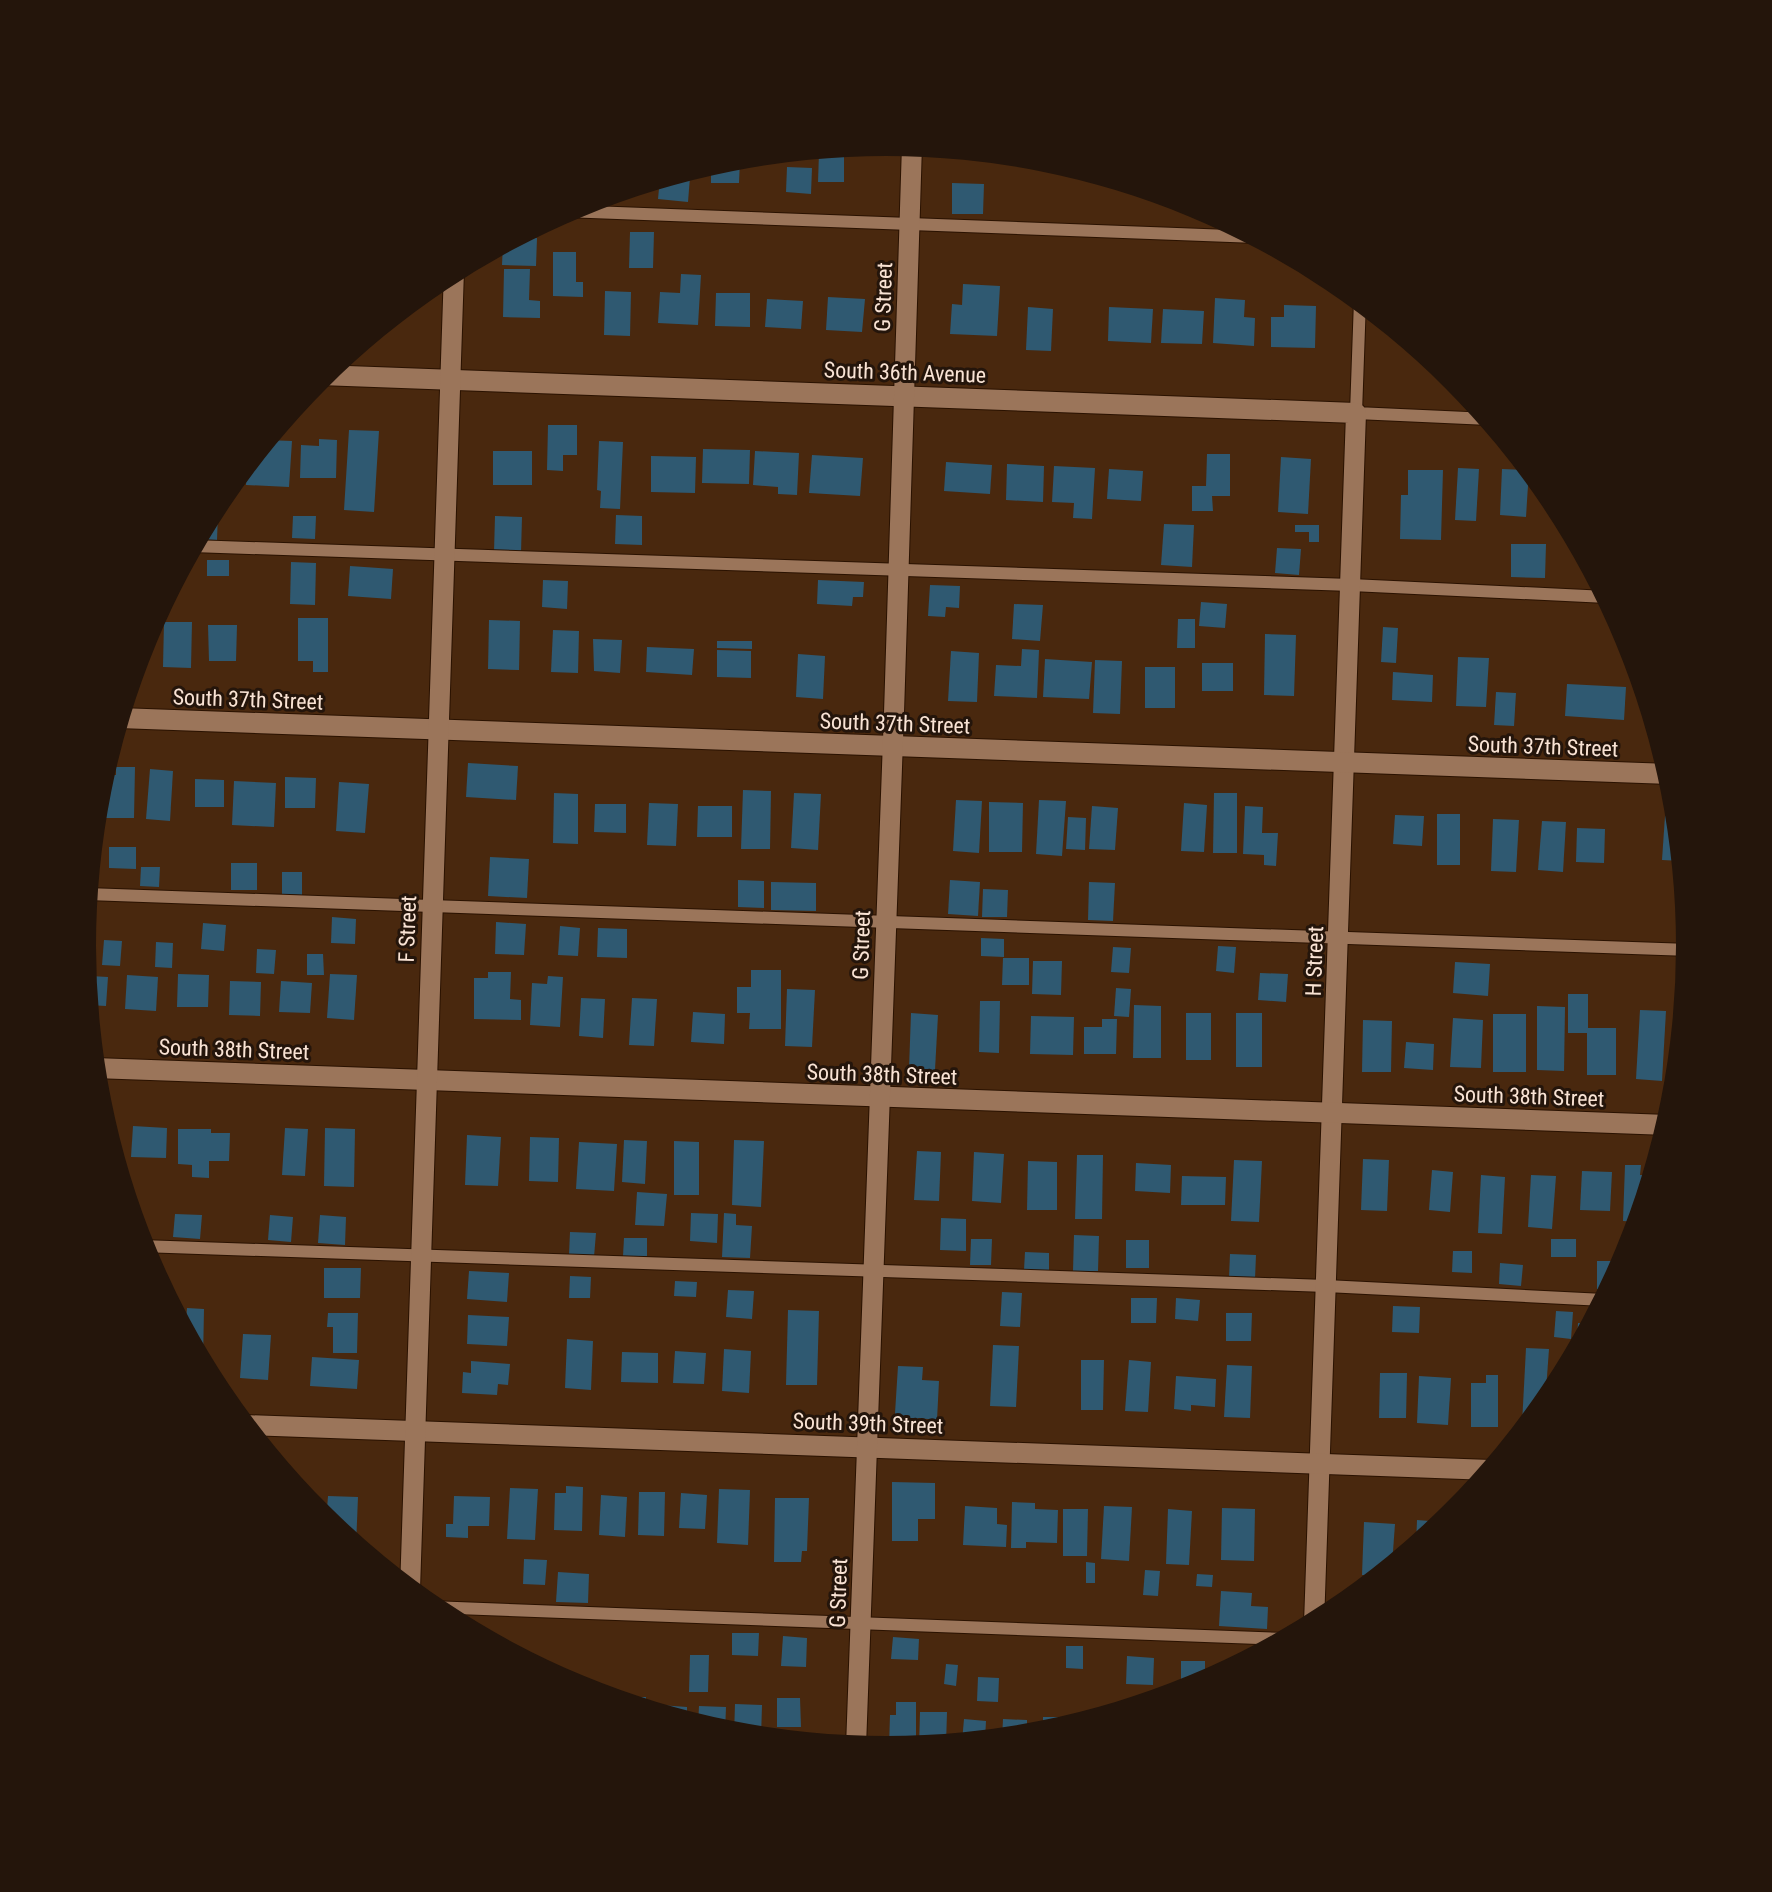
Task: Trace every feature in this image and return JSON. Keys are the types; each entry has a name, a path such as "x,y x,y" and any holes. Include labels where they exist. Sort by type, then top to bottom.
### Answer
{"street":[{"name":"G Street","path":"856,1735 912,157"},
{"name":"F Street","path":"410,1577 453,285"},
{"name":"South 36th Avenue","path":"339,376 1356,413"},
{"name":"H Street","path":"1315,1609 1356,413"},
{"name":"South 37th Street","path":"130,718 1657,774"},
{"name":"South 38th Street","path":"106,1068 1655,1125"},
{"name":"South 39th Street","path":"258,1425 1478,1470"}],"lane":[{"path":"594,212 1233,236"},
{"name":"H Street","path":"1356,413 1360,314"},
{"name":"South 36th Avenue","path":"1356,413 1474,418"},
{"path":"205,546 1351,585 1595,596"},
{"path":"98,894 1676,950"},
{"path":"155,1247 1326,1286 1593,1299"},
{"path":"455,1608 1266,1638"}],"building":[{"path":"844,158 844,182 818,182 819,159"},
{"path":"787,167 812,168 811,194 786,192"},
{"path":"740,170 739,183 711,183 711,176"},
{"path":"690,181 688,202 658,199 659,190"},
{"path":"952,183 984,184 983,214 952,214"},
{"path":"630,232 654,232 653,268 629,268"},
{"path":"537,238 536,266 502,265 502,256"},
{"path":"553,252 576,252 576,282 583,282 583,297 553,296"},
{"path":"504,269 530,269 529,300 540,301 540,318 503,317"},
{"path":"681,274 701,275 698,325 658,323 660,292 680,293"},
{"path":"963,284 1000,286 997,336 950,334 952,304 962,305"},
{"path":"605,291 631,292 630,336 604,335"},
{"path":"716,293 750,293 750,327 715,326"},
{"path":"828,297 865,299 862,332 826,330"},
{"path":"1215,298 1245,300 1244,317 1255,318 1254,346 1213,343"},
{"path":"767,299 803,301 801,329 765,327"},
{"path":"1284,305 1316,306 1315,348 1271,347 1271,317 1284,317"},
{"path":"1028,307 1053,309 1051,351 1026,350"},
{"path":"1109,307 1153,309 1151,343 1108,341"},
{"path":"1163,309 1204,311 1202,344 1161,343"},
{"path":"548,425 577,425 577,455 563,455 563,471 547,470"},
{"path":"349,430 379,431 374,512 344,510"},
{"path":"319,439 337,440 336,478 300,478 301,445 319,446"},
{"path":"279,441 292,441 289,487 246,485"},
{"path":"599,441 623,442 620,509 600,508 601,491 597,490"},
{"path":"703,449 750,450 749,484 702,483"},
{"path":"493,451 532,451 532,485 493,485"},
{"path":"755,451 799,453 797,495 778,494 778,487 753,485"},
{"path":"1207,454 1230,454 1230,496 1212,496 1213,511 1192,511 1192,486 1206,486"},
{"path":"812,455 863,458 860,496 809,493"},
{"path":"651,456 696,457 695,493 651,492"},
{"path":"1281,457 1311,459 1308,514 1278,512"},
{"path":"946,462 992,465 990,494 944,491"},
{"path":"1007,464 1044,466 1043,502 1006,500"},
{"path":"1054,466 1095,468 1092,519 1073,518 1074,503 1052,502"},
{"path":"1458,468 1479,469 1476,521 1455,520"},
{"path":"1109,469 1143,471 1141,501 1107,499"},
{"path":"1502,469 1516,470 1528,486 1526,517 1500,515"},
{"path":"1408,470 1443,470 1441,540 1400,539 1401,495 1408,495"},
{"path":"616,515 642,516 642,545 615,544"},
{"path":"293,516 316,516 315,539 292,538"},
{"path":"495,516 522,517 521,553 494,552"},
{"path":"1164,524 1194,525 1192,567 1161,565"},
{"path":"1295,525 1319,525 1319,542 1309,542 1309,532 1295,532"},
{"path":"218,526 217,540 209,540"},
{"path":"1511,544 1546,544 1545,578 1511,577"},
{"path":"1277,548 1301,549 1299,575 1275,573"},
{"path":"207,560 229,560 229,576 207,576"},
{"path":"291,562 316,563 315,605 290,604"},
{"path":"350,566 393,569 391,599 348,596"},
{"path":"543,580 568,581 567,609 542,607"},
{"path":"818,580 864,582 863,597 853,597 852,606 817,604"},
{"path":"930,585 960,586 959,608 946,607 945,617 928,616"},
{"path":"1201,602 1227,604 1225,628 1199,626"},
{"path":"1014,604 1043,605 1040,641 1012,639"},
{"path":"298,618 328,618 328,672 313,672 313,661 298,661"},
{"path":"1178,619 1195,619 1195,648 1177,648"},
{"path":"489,620 520,621 519,670 488,669"},
{"path":"166,622 192,622 191,668 163,667"},
{"path":"208,625 237,625 236,661 209,661"},
{"path":"1383,627 1398,628 1396,663 1381,662"},
{"path":"553,630 579,631 578,673 551,672"},
{"path":"1265,634 1296,635 1294,696 1264,695"},
{"path":"593,639 622,640 620,673 594,671"},
{"path":"717,641 752,641 752,649 717,648"},
{"path":"647,647 694,649 692,675 646,672"},
{"path":"1022,649 1039,650 1037,698 994,696 996,665 1021,666"},
{"path":"717,650 751,651 751,678 717,677"},
{"path":"951,651 979,653 977,702 948,701"},
{"path":"798,654 825,656 823,699 796,697"},
{"path":"1458,657 1489,658 1486,707 1456,706"},
{"path":"1045,659 1092,662 1089,699 1043,697"},
{"path":"1095,660 1122,661 1120,714 1093,713"},
{"path":"1202,663 1233,663 1233,691 1202,691"},
{"path":"1145,667 1175,667 1175,708 1145,708"},
{"path":"1393,672 1433,675 1432,702 1392,700"},
{"path":"1567,684 1626,687 1624,720 1565,716"},
{"path":"1496,692 1516,693 1514,726 1494,725"},
{"path":"468,763 518,766 516,800 466,797"},
{"path":"117,767 135,767 134,818 107,818"},
{"path":"150,769 173,771 170,821 146,819"},
{"path":"285,777 316,778 315,808 285,808"},
{"path":"195,779 224,780 224,807 195,807"},
{"path":"234,781 276,783 274,827 232,825"},
{"path":"339,782 369,784 365,833 336,831"},
{"path":"743,790 771,791 770,849 741,849"},
{"path":"554,793 578,794 578,844 553,843"},
{"path":"794,793 821,794 818,850 791,848"},
{"path":"1214,793 1237,793 1237,853 1213,853"},
{"path":"956,800 982,801 979,853 953,851"},
{"path":"1039,800 1066,801 1062,856 1036,854"},
{"path":"989,802 1023,803 1022,852 989,852"},
{"path":"649,803 678,804 676,846 647,845"},
{"path":"1184,803 1207,805 1204,852 1181,851"},
{"path":"595,804 626,804 626,833 594,832"},
{"path":"698,806 732,806 732,837 697,837"},
{"path":"1092,806 1118,808 1115,850 1089,849"},
{"path":"1245,806 1263,807 1262,833 1278,833 1276,866 1264,865 1264,855 1243,854"},
{"path":"1437,814 1460,814 1460,865 1437,865"},
{"path":"1395,815 1424,816 1422,846 1393,844"},
{"path":"1068,817 1086,818 1085,850 1066,849"},
{"path":"1665,817 1671,860 1662,860"},
{"path":"1493,819 1519,820 1516,872 1491,871"},
{"path":"1542,821 1566,822 1563,872 1538,870"},
{"path":"1577,828 1605,829 1604,863 1576,862"},
{"path":"109,847 136,847 136,869 109,868"},
{"path":"490,857 529,859 527,898 488,896"},
{"path":"231,863 257,863 257,890 231,890"},
{"path":"141,867 160,867 159,887 140,886"},
{"path":"282,872 302,872 302,895 282,894"},
{"path":"738,880 764,881 764,908 738,907"},
{"path":"950,880 980,882 978,916 948,914"},
{"path":"771,882 816,883 816,911 771,910"},
{"path":"1089,882 1115,883 1113,921 1088,920"},
{"path":"983,889 1008,890 1007,917 982,917"},
{"path":"332,917 356,919 355,944 331,943"},
{"path":"496,922 526,924 524,955 495,954"},
{"path":"203,923 226,925 224,951 201,949"},
{"path":"560,926 580,928 578,956 558,955"},
{"path":"598,928 627,929 627,958 597,957"},
{"path":"981,938 1004,939 1004,957 981,956"},
{"path":"104,940 122,941 120,966 102,965"},
{"path":"156,942 173,943 172,968 155,967"},
{"path":"1218,946 1236,947 1234,973 1216,971"},
{"path":"1113,947 1131,948 1129,973 1111,972"},
{"path":"257,949 276,950 274,974 256,973"},
{"path":"307,954 323,954 324,975 307,975"},
{"path":"1003,958 1029,958 1029,985 1002,985"},
{"path":"1033,961 1062,961 1061,995 1032,994"},
{"path":"1455,962 1490,964 1488,996 1453,993"},
{"path":"751,970 781,970 781,1029 749,1029 750,1013 737,1013 737,987 751,987"},
{"path":"488,972 511,972 510,999 521,1000 521,1020 474,1019 474,978 488,978"},
{"path":"1260,973 1288,974 1286,1002 1258,1000"},
{"path":"178,974 209,975 208,1007 177,1007"},
{"path":"330,974 357,975 354,1020 327,1018"},
{"path":"127,975 158,977 156,1011 125,1009"},
{"path":"97,976 108,977 106,1006 99,1006"},
{"path":"548,976 563,977 560,1027 530,1025 532,983 547,984"},
{"path":"230,981 261,982 260,1016 229,1015"},
{"path":"281,981 312,983 310,1013 279,1012"},
{"path":"1116,988 1131,989 1129,1017 1114,1016"},
{"path":"787,989 815,990 812,1047 785,1046"},
{"path":"1568,994 1588,994 1588,1028 1616,1028 1616,1075 1587,1075 1587,1033 1568,1033"},
{"path":"581,998 605,999 603,1038 579,1036"},
{"path":"632,998 657,999 654,1046 629,1045"},
{"path":"980,1001 1000,1001 999,1053 979,1052"},
{"path":"1134,1005 1161,1006 1161,1058 1133,1058"},
{"path":"1537,1006 1565,1007 1564,1071 1537,1070"},
{"path":"1640,1010 1666,1011 1662,1081 1636,1079"},
{"path":"693,1012 725,1014 724,1044 691,1042"},
{"path":"911,1013 938,1015 935,1070 909,1069"},
{"path":"1186,1013 1211,1013 1211,1060 1186,1060"},
{"path":"1236,1013 1262,1013 1262,1067 1236,1067"},
{"path":"1493,1014 1526,1014 1526,1072 1493,1072"},
{"path":"1031,1016 1074,1017 1073,1055 1030,1054"},
{"path":"1453,1018 1483,1020 1481,1068 1450,1067"},
{"path":"1102,1019 1117,1019 1116,1054 1084,1054 1084,1027 1102,1027"},
{"path":"1363,1020 1392,1021 1391,1072 1362,1072"},
{"path":"1406,1042 1434,1044 1433,1070 1404,1068"},
{"path":"133,1126 167,1128 166,1158 131,1157"},
{"path":"285,1128 308,1129 305,1176 282,1175"},
{"path":"325,1128 355,1129 354,1187 324,1186"},
{"path":"178,1129 211,1129 211,1133 230,1133 229,1161 209,1161 209,1178 192,1177 192,1165 178,1164"},
{"path":"467,1135 501,1137 498,1186 465,1185"},
{"path":"530,1137 559,1138 558,1182 529,1181"},
{"path":"624,1140 647,1141 645,1184 622,1182"},
{"path":"734,1140 764,1141 761,1207 732,1205"},
{"path":"674,1141 699,1142 699,1195 674,1195"},
{"path":"579,1142 617,1144 614,1191 576,1189"},
{"path":"917,1151 941,1152 939,1201 914,1200"},
{"path":"974,1152 1004,1154 1001,1203 972,1201"},
{"path":"1077,1155 1103,1155 1102,1219 1075,1219"},
{"path":"1363,1159 1389,1160 1387,1211 1361,1210"},
{"path":"1234,1160 1262,1161 1259,1222 1231,1221"},
{"path":"1028,1161 1057,1162 1057,1210 1027,1210"},
{"path":"1136,1163 1171,1165 1170,1193 1135,1191"},
{"path":"1625,1165 1641,1165 1642,1175 1634,1200 1626,1221 1623,1221"},
{"path":"1432,1170 1453,1172 1450,1212 1429,1210"},
{"path":"1582,1171 1612,1172 1610,1211 1580,1210"},
{"path":"1481,1175 1505,1177 1502,1234 1478,1233"},
{"path":"1531,1175 1556,1176 1552,1229 1528,1227"},
{"path":"1182,1176 1226,1177 1225,1205 1181,1205"},
{"path":"637,1192 667,1194 664,1226 635,1225"},
{"path":"691,1213 718,1214 717,1243 690,1241"},
{"path":"724,1213 736,1214 736,1225 752,1226 750,1258 722,1257"},
{"path":"175,1214 202,1215 200,1239 173,1237"},
{"path":"270,1215 293,1217 291,1242 268,1240"},
{"path":"320,1215 346,1217 345,1245 318,1243"},
{"path":"941,1218 966,1219 966,1251 940,1250"},
{"path":"570,1232 596,1233 594,1257 569,1255"},
{"path":"1074,1235 1099,1236 1098,1271 1073,1271"},
{"path":"624,1238 647,1238 647,1256 623,1256"},
{"path":"971,1239 992,1239 991,1265 970,1265"},
{"path":"1551,1239 1576,1239 1576,1257 1551,1257"},
{"path":"1126,1240 1149,1240 1149,1268 1126,1268"},
{"path":"1453,1251 1472,1251 1472,1273 1452,1272"},
{"path":"1025,1252 1049,1253 1049,1271 1024,1270"},
{"path":"1230,1254 1256,1255 1255,1279 1229,1278"},
{"path":"1597,1261 1610,1261 1598,1289"},
{"path":"1500,1263 1523,1265 1521,1286 1499,1284"},
{"path":"324,1268 361,1268 360,1298 324,1298"},
{"path":"469,1271 509,1273 507,1302 467,1299"},
{"path":"570,1276 591,1277 590,1298 569,1298"},
{"path":"675,1281 697,1282 696,1297 674,1296"},
{"path":"728,1290 754,1291 752,1319 726,1317"},
{"path":"1002,1292 1022,1293 1020,1327 1000,1326"},
{"path":"1131,1298 1157,1298 1156,1323 1131,1323"},
{"path":"1176,1298 1200,1300 1198,1321 1175,1319"},
{"path":"1393,1306 1420,1307 1419,1333 1392,1332"},
{"path":"187,1308 204,1309 203,1343 202,1341"},
{"path":"788,1310 819,1311 817,1385 786,1385"},
{"path":"1556,1311 1573,1312 1571,1339 1554,1337"},
{"path":"328,1313 358,1313 357,1353 333,1353 333,1327 327,1327"},
{"path":"1226,1313 1252,1313 1251,1341 1226,1341"},
{"path":"468,1315 509,1317 507,1346 467,1344"},
{"path":"243,1334 271,1335 268,1380 240,1378"},
{"path":"567,1339 593,1341 591,1390 565,1388"},
{"path":"993,1345 1019,1346 1016,1407 990,1406"},
{"path":"1526,1348 1549,1349 1547,1379 1523,1414"},
{"path":"724,1349 751,1351 749,1393 722,1391"},
{"path":"675,1351 706,1353 704,1384 673,1383"},
{"path":"622,1352 658,1353 658,1383 621,1382"},
{"path":"312,1357 359,1360 357,1389 310,1386"},
{"path":"1081,1360 1104,1360 1103,1410 1081,1410"},
{"path":"1129,1360 1151,1362 1148,1412 1125,1411"},
{"path":"471,1361 510,1364 508,1385 498,1384 497,1395 462,1393 463,1372 471,1373"},
{"path":"1227,1365 1252,1366 1250,1418 1224,1417"},
{"path":"898,1366 923,1367 922,1380 939,1381 937,1420 918,1418 917,1425 906,1425 906,1430 894,1429"},
{"path":"1380,1373 1407,1373 1406,1418 1379,1418"},
{"path":"1486,1375 1498,1375 1498,1427 1471,1427 1471,1383 1486,1383"},
{"path":"1176,1376 1216,1379 1215,1407 1191,1405 1191,1411 1174,1409"},
{"path":"1419,1376 1451,1378 1448,1425 1417,1423"},
{"path":"892,1482 935,1483 935,1519 918,1519 918,1541 892,1541"},
{"path":"566,1486 583,1487 582,1531 554,1530 555,1493 566,1493"},
{"path":"510,1488 538,1489 535,1540 507,1539"},
{"path":"719,1489 750,1490 748,1545 717,1543"},
{"path":"639,1492 665,1492 664,1536 638,1535"},
{"path":"681,1493 707,1495 705,1529 679,1528"},
{"path":"601,1495 627,1497 625,1537 599,1535"},
{"path":"328,1496 358,1497 357,1532 327,1505"},
{"path":"454,1496 490,1497 489,1526 468,1526 468,1538 446,1537 446,1524 453,1524"},
{"path":"775,1498 809,1498 807,1551 802,1551 801,1562 774,1562"},
{"path":"1012,1502 1035,1503 1035,1509 1058,1510 1057,1543 1026,1542 1026,1548 1011,1548"},
{"path":"965,1506 997,1508 997,1524 1007,1525 1006,1547 963,1545"},
{"path":"1104,1506 1132,1507 1129,1561 1101,1559"},
{"path":"1222,1508 1255,1509 1254,1561 1221,1560"},
{"path":"1063,1509 1088,1509 1087,1556 1063,1556"},
{"path":"1168,1509 1192,1511 1189,1565 1166,1564"},
{"path":"1417,1520 1428,1521 1417,1531"},
{"path":"1364,1522 1395,1524 1393,1552 1362,1575"},
{"path":"524,1559 547,1560 545,1585 523,1584"},
{"path":"1086,1562 1095,1563 1095,1583 1086,1583"},
{"path":"1145,1570 1160,1571 1158,1596 1143,1595"},
{"path":"558,1572 589,1574 588,1603 556,1602"},
{"path":"1197,1574 1213,1575 1212,1587 1196,1586"},
{"path":"1221,1591 1252,1593 1251,1606 1268,1607 1267,1629 1219,1626"},
{"path":"732,1633 759,1633 758,1656 732,1655"},
{"path":"783,1636 807,1638 806,1667 781,1666"},
{"path":"893,1637 919,1639 918,1660 891,1659"},
{"path":"1066,1646 1083,1646 1083,1669 1066,1668"},
{"path":"690,1655 709,1655 708,1692 689,1692"},
{"path":"1127,1656 1154,1658 1153,1685 1126,1684"},
{"path":"1181,1661 1205,1661 1205,1668 1181,1679"},
{"path":"946,1664 958,1665 956,1686 944,1684"},
{"path":"978,1677 999,1678 998,1702 977,1701"},
{"path":"777,1698 800,1698 801,1727 777,1727"},
{"path":"896,1702 916,1702 916,1735 889,1736 890,1715 896,1715"},
{"path":"735,1704 762,1705 761,1726 734,1721"},
{"path":"699,1706 726,1707 726,1719 699,1713"},
{"path":"920,1712 947,1712 946,1733 919,1735"},
{"path":"964,1719 986,1721 986,1729 963,1732"},
{"path":"1003,1719 1027,1720 1027,1723 1003,1727"}]}
